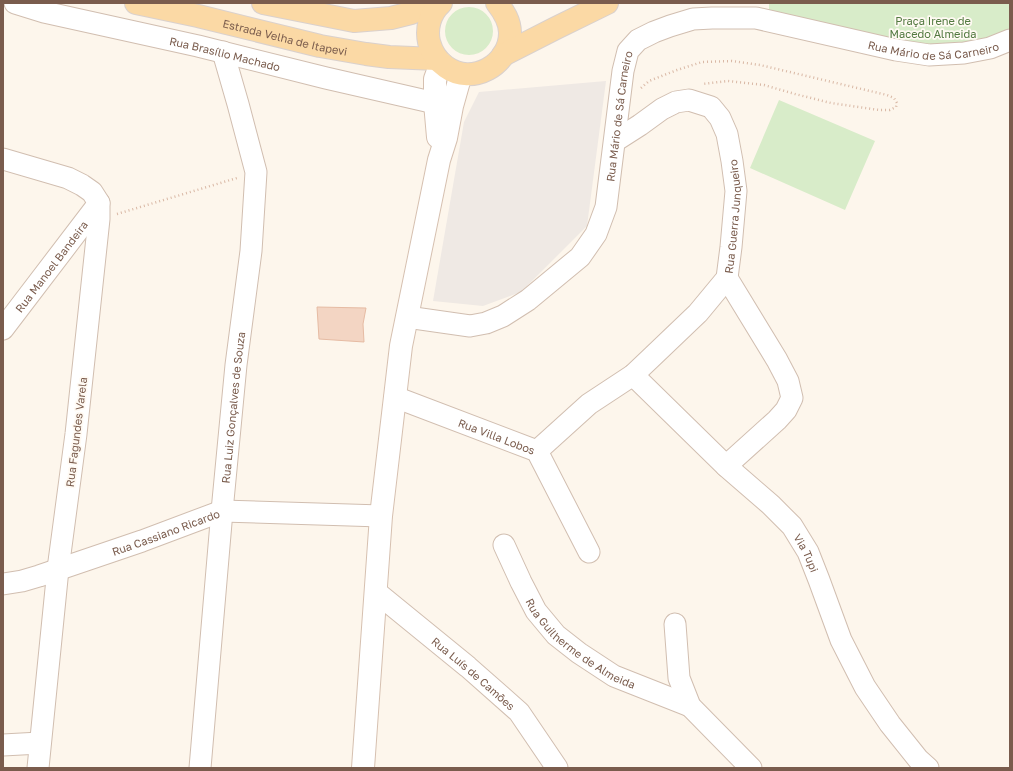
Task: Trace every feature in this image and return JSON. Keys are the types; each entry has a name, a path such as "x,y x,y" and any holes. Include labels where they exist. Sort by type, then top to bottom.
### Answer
{"main road":[{"name":"Estrada Velha de Itapevi","path":"136,3 198,16 320,46 389,57 439,61"},
{"path":"262,3 354,21 392,18 411,13 436,3"},
{"path":"441,3 437,6 428,25 430,48 439,61 450,70 461,74 473,74 485,71 495,65 510,52 607,3"},
{"path":"497,3 504,11 508,22 510,33 510,52"},
{"path":"439,61 435,78 435,103 439,160"},
{"path":"363,768 381,516 401,346 439,160 446,138 452,106 461,74"}],"street":[{"name":"Rua Brasílio Machado","path":"15,3 44,12 223,52 435,103"},
{"name":"Rua Mário de Sá Carneiro","path":"407,317 470,326 486,323 503,316 528,300 580,257 596,234 606,207 618,106 623,71 628,51 638,40 654,32 693,19 756,18 896,50 929,55 964,53 990,48 1010,40"},
{"name":"Rua Luiz Gonçalves de Souza","path":"200,768 236,365 251,251 256,172 223,52"},
{"name":"Rua Guerra Junqueiro","path":"537,451 589,404 632,375 698,313 727,278 736,191 727,134 720,118 711,107 689,100 676,102 662,109 615,141"},
{"path":"3,159 68,178 82,185 92,192 99,211"},
{"name":"Rua Manoel Bandeira","path":"3,329 99,211"},
{"name":"Rua Fagundes Varela","path":"38,768 58,569 76,434 99,211"},
{"path":"726,466 777,420 786,410 792,398 788,381 777,360 727,278"},
{"name":"Via Tupi","path":"632,375 726,466 771,505 792,526 808,552 841,640 864,687 890,724 918,759 928,768"},
{"name":"Rua Villa Lobos","path":"395,397 537,451 589,552"},
{"name":"Rua Cassiano Ricardo","path":"3,584 22,581 142,541 222,511 381,516"},
{"name":"Rua Guilherme de Almeida","path":"504,545 536,611 556,636 614,676 690,706"},
{"name":"Rua Luís de Camões","path":"376,592 468,667 519,712 557,768"},
{"path":"676,624 679,678 690,706 751,768"},
{"path":"3,745 40,744"}],"path":[{"path":"618,106 649,81 702,62 732,61 760,64 887,95 894,98 897,103 896,107 890,110 879,110 831,103 764,85 728,81 700,84"},
{"path":"99,211 256,172"}],"shaded area":[{"path":"606,81 587,226 521,292 483,306 433,301 464,122 479,92"}],"green space":[{"name":"Praça Irene de Macedo Almeida","path":"769,3 1010,3 1010,28 979,42 933,50 769,11"},
{"path":"464,7 474,7 486,14 493,26 493,36 486,48 474,55 464,55 456,51 449,44 445,36 445,26 449,18 456,11"},
{"path":"779,100 875,141 845,210 750,168"}],"building":[{"path":"317,307 366,308 363,324 364,342 319,339"}]}
